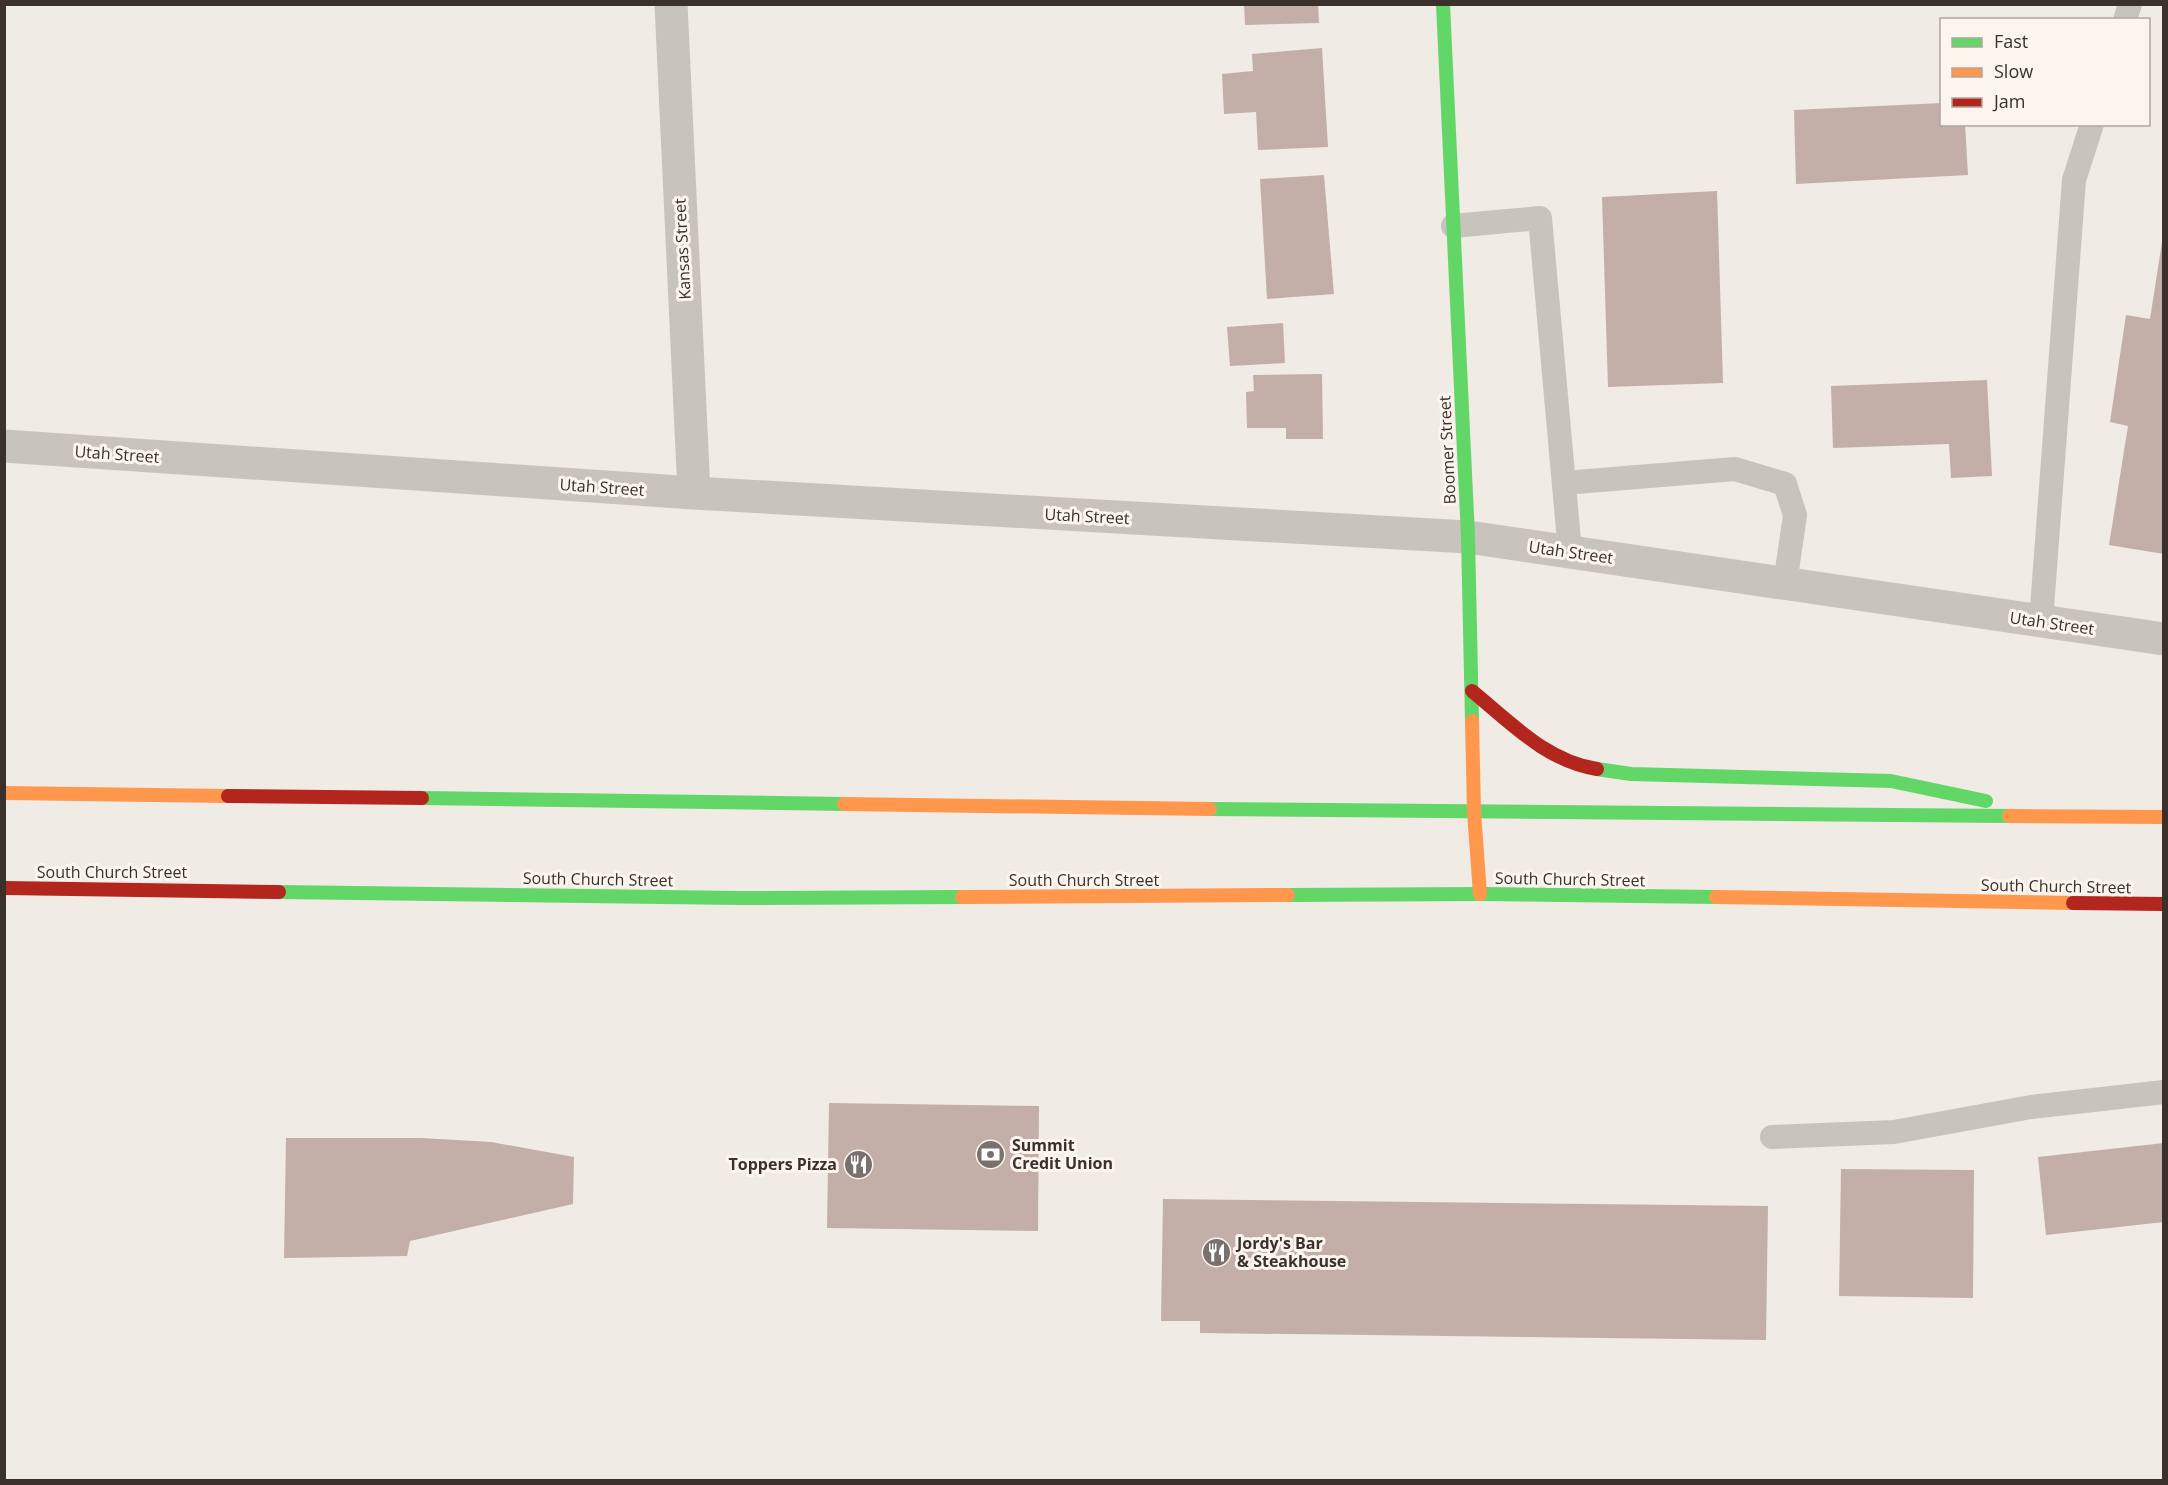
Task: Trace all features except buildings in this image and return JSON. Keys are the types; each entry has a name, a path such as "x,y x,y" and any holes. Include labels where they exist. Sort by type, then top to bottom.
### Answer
{"main road":[{"name":"Boomer Street","path":"1443,4 1468,537 1474,812 1480,894"},
{"path":"1472,691 1548,753 1578,766 1631,774 1891,781 2056,816"},
{"path":"4,793 1474,812 2163,817"},
{"name":"South Church Street","path":"4,888 739,898 1480,894 2163,904"}],"street":[{"name":"Kansas Street","path":"670,4 694,493"},
{"name":"Utah Street","path":"4,446 694,493 1468,537 2163,639"}],"lane":[{"path":"2041,621 2074,180 2091,126"},
{"path":"1453,226 1540,218 1570,552"},
{"path":"1564,483 1735,469 1785,484 1796,515 1785,584"},
{"path":"1772,1137 1894,1132 2031,1107 2163,1092"}],"traffic: fast":[{"path":"1443,4 1468,537 1472,721"},
{"path":"1597,769 1631,774 1891,781 1986,801"},
{"path":"422,798 844,804"},
{"path":"1210,809 2009,816"},
{"path":"279,892 739,898 962,897"},
{"path":"1288,895 1480,894 1716,897"}],"traffic: slow":[{"path":"1472,721 1474,812 1480,894"},
{"path":"4,793 228,796"},
{"path":"844,804 1210,809"},
{"path":"2009,816 2164,817"},
{"path":"962,897 1288,895"},
{"path":"1716,897 2073,903"}],"traffic: jam":[{"path":"1472,691 1545,749 1579,765 1597,769"},
{"path":"228,796 422,798"},
{"path":"4,888 279,892"},
{"path":"2073,903 2164,904"}],"place":[{"name":"Summit Credit Union","path":"991,1154"},
{"name":"Toppers Pizza","path":"858,1164"},
{"name":"Jordy's Bar & Steakhouse","path":"1216,1252"}]}
